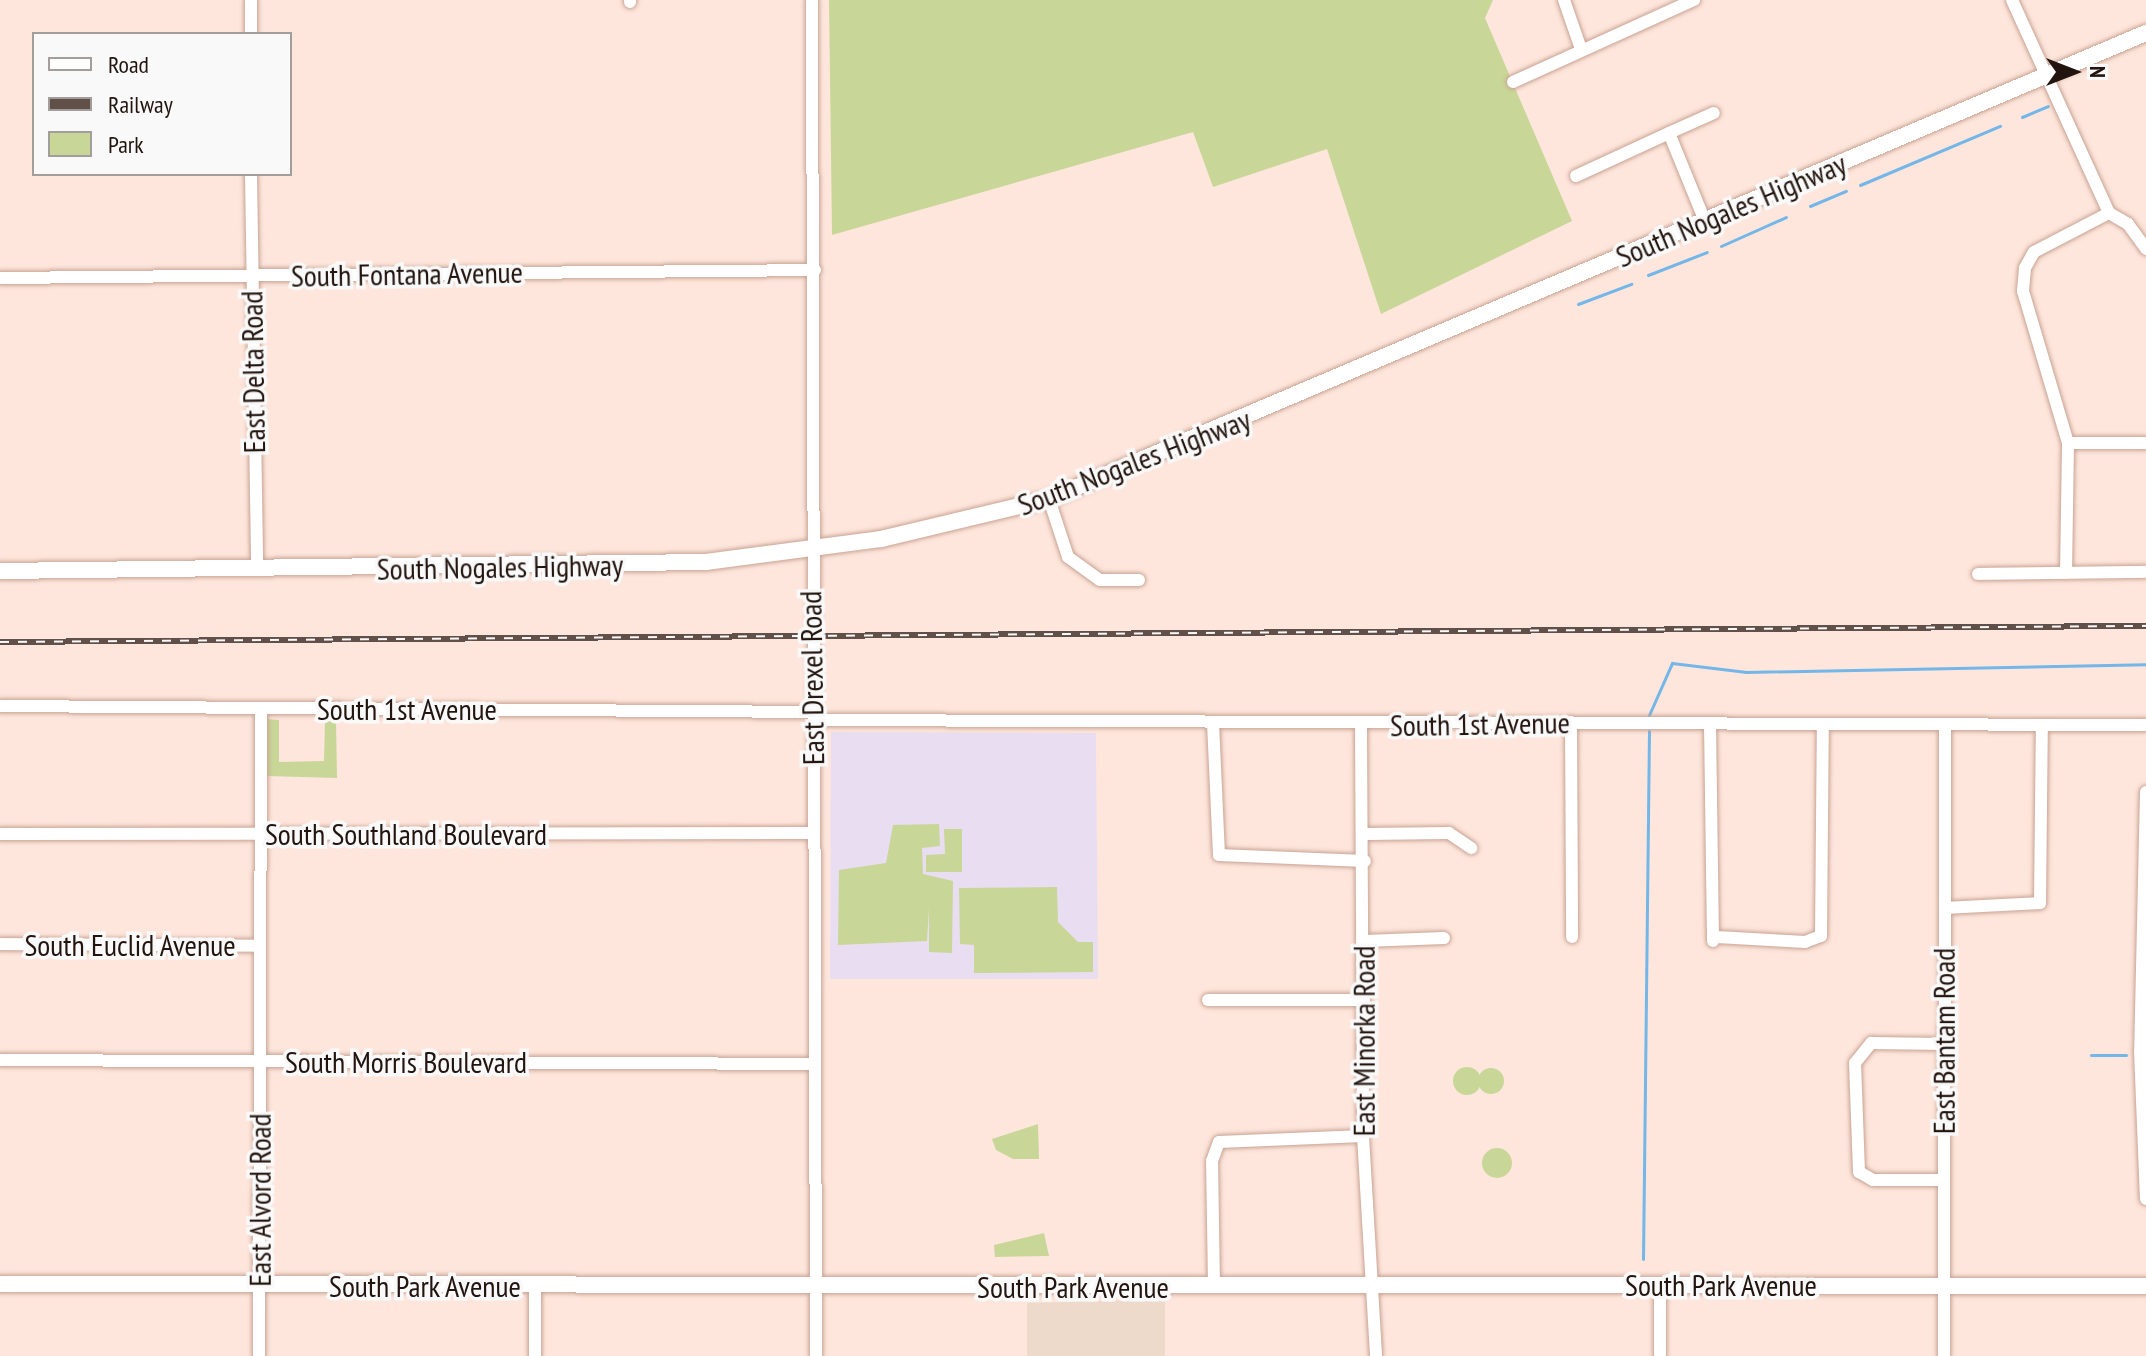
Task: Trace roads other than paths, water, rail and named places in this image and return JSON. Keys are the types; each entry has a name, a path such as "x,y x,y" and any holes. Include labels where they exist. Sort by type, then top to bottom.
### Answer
{"main road":[{"name":"South Nogales Highway","path":"0,571 640,565 810,549 1049,499 2146,33"},
{"name":"South Park Avenue","path":"0,1284 815,1288 1377,1284 2146,1286"}],"street":[{"path":"251,0 251,32"},
{"name":"East Drexel Road","path":"812,0 815,270 810,549 814,716 816,1356"},
{"path":"1564,0 1581,49"},
{"path":"1513,82 1694,0"},
{"path":"2012,0 2109,213 2128,224 2146,249"},
{"path":"1576,176 1714,113"},
{"path":"1669,133 1705,221"},
{"name":"East Delta Road","path":"251,176 257,569"},
{"path":"2066,573 2068,443 2023,291 2034,252 2109,213"},
{"name":"South Fontana Avenue","path":"0,278 815,270"},
{"path":"2068,443 2146,443"},
{"path":"1049,499 1068,557 1100,580 1139,580"},
{"path":"1978,574 2146,572"},
{"name":"South 1st Avenue","path":"0,706 1361,726 1571,722 1823,726 2146,725"},
{"name":"East Alvord Road","path":"259,1356 261,708"},
{"path":"1571,722 1572,937"},
{"path":"1213,723 1217,857 1365,861"},
{"path":"1710,724 1715,939 1761,943 1823,939 1823,726"},
{"name":"East Minorka Road","path":"1361,726 1365,834 1363,1136 1377,1284 1376,1356"},
{"name":"East Bantam Road","path":"1944,1356 1945,726"},
{"path":"1945,908 2043,908 2042,726"},
{"path":"2145,1198 2143,966 2146,792"},
{"name":"South Southland Boulevard","path":"0,834 813,833"},
{"path":"1365,834 1449,833 1471,848"},
{"path":"1364,941 1444,938"},
{"name":"South Euclid Avenue","path":"0,944 259,946"},
{"path":"1208,1000 1364,1000"},
{"path":"1944,1044 1859,1046 1855,1063 1858,1177 1944,1180"},
{"name":"South Morris Boulevard","path":"0,1060 813,1064"},
{"path":"1214,1286 1212,1161 1217,1139 1363,1136"},
{"path":"1660,1284 1660,1356"},
{"path":"535,1286 535,1356"}],"waterway":[{"path":"2022,117 2048,106"},
{"path":"1860,185 2000,126"},
{"path":"1810,206 1846,191"},
{"path":"1721,246 1786,217"},
{"path":"1648,275 1707,252"},
{"path":"1578,304 1631,284"},
{"path":"1649,715 1672,663 1746,672 2146,664"},
{"path":"1643,1259 1649,731"},
{"path":"2091,1055 2126,1055"}],"railway":[{"path":"0,642 2146,626"}]}
